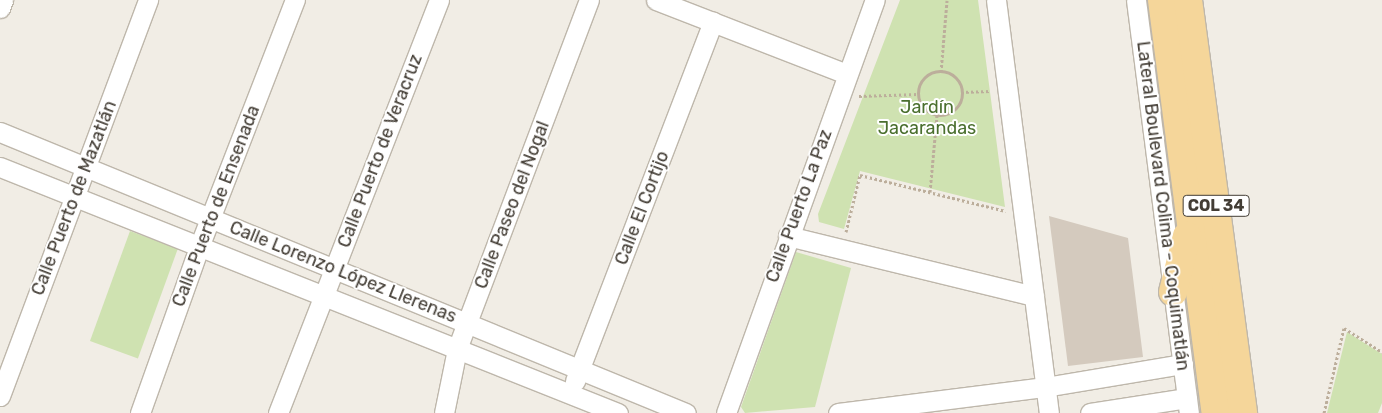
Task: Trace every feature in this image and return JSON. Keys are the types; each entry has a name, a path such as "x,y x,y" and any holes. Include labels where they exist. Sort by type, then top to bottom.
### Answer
{"main road":[{"name":"COL 34","path":"1162,0 1216,413"},
{"name":"COL 34","path":"1188,0 1243,413"},
{"path":"1173,292 1191,220"}],"street":[{"path":"0,8 3,0"},
{"name":"Calle Puerto de Mazatlán","path":"0,396 148,0"},
{"name":"Calle Puerto de Ensenada","path":"140,413 199,246 295,0"},
{"name":"Calle Puerto de Veracruz","path":"278,413 439,0"},
{"name":"Calle Paseo del Nogal","path":"444,413 457,349 589,0"},
{"path":"656,0 847,74"},
{"name":"Calle Puerto La Paz","path":"726,413 788,236 875,0"},
{"path":"996,0 1049,413"},
{"name":"Lateral Boulevard Colima - Coquimatlán","path":"1136,0 1188,405"},
{"name":"Calle El Cortijo","path":"569,394 713,22"},
{"name":"Calle Lorenzo López Llerenas","path":"0,132 686,413"},
{"name":"Calle Lorenzo López Llerenas","path":"0,167 609,411"},
{"path":"788,236 1034,296"},
{"path":"838,413 1045,387 1183,364"},
{"path":"1090,413 1188,405"}],"path":[{"path":"941,72 947,0"},
{"path":"941,72 956,79 961,92 953,111 937,115 922,106 918,94 923,79 941,72"},
{"path":"961,92 997,91"},
{"path":"858,96 918,94"},
{"path":"930,192 937,115"},
{"path":"845,235 860,175 1014,213"},
{"path":"1324,413 1344,328 1382,352"}],"green space":[{"name":"Jardín Jacarandas","path":"900,0 978,0 1005,207 860,171 844,229 819,222 818,214"},
{"path":"130,231 178,248 138,358 90,341"},
{"path":"796,252 851,268 815,407 745,413 741,407"},
{"path":"1347,332 1382,354 1382,403 1378,413 1327,413"}],"building":[{"path":"1049,216 1128,238 1143,357 1068,366"}]}
